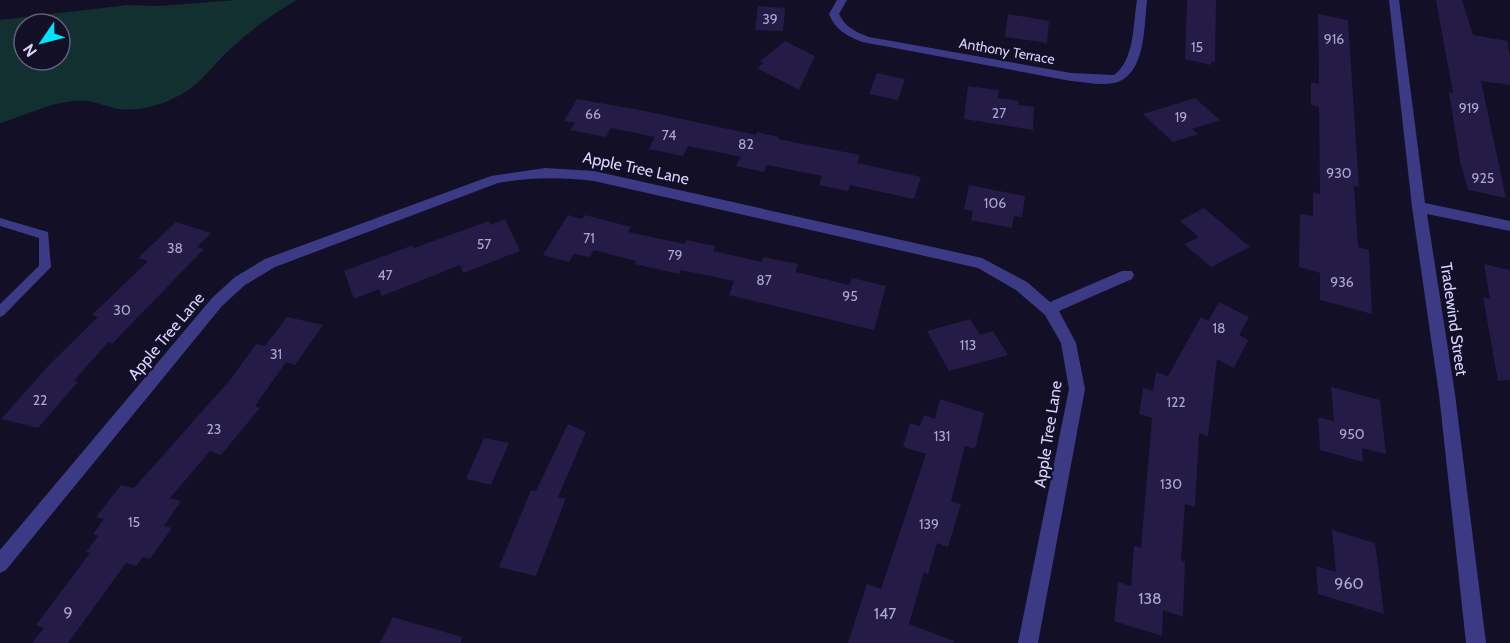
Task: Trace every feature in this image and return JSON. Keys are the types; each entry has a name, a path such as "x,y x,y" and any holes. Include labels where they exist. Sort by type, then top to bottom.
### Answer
{"street":[{"name":"Anthony Terrace","path":"842,0 834,14 839,25 851,34 866,39 1071,77 1102,79 1119,77 1129,68 1133,57 1142,0"},
{"name":"Tradewind Street","path":"1394,0 1419,207 1447,393 1476,643"},
{"name":"Apple Tree Lane","path":"0,564 217,302 240,281 270,263 506,177 525,172 560,172 594,176 982,263 1032,292 1049,309 1066,335 1075,362 1077,389 1028,643"},
{"path":"1419,207 1510,226"},
{"path":"1049,309 1127,275"}],"lane":[{"path":"0,222 44,235 45,267 0,312"}],"green space":[{"path":"236,0 297,0 269,17 243,37 194,86 168,101 147,108 131,110 117,109 89,101 65,102 0,123 0,20 12,19 12,72 72,72 72,12 68,12 128,5 158,6"}],"building":[{"path":"1187,0 1216,0 1215,62 1212,61 1211,65 1185,59"},
{"path":"1436,0 1462,0 1473,35 1507,41 1510,56 1510,85 1481,81 1506,198 1468,190 1460,161 1449,92 1453,93"},
{"path":"758,6 785,8 783,31 755,30"},
{"path":"1008,14 1049,21 1047,43 1005,37"},
{"path":"1318,14 1348,20 1359,187 1354,186 1358,247 1369,250 1372,314 1320,300 1320,273 1299,267 1300,214 1313,216 1313,193 1320,194 1319,107 1311,105 1311,82 1319,84"},
{"path":"785,41 815,56 799,90 757,68 764,63 760,61"},
{"path":"877,73 905,79 898,100 869,94"},
{"path":"968,86 999,90 998,98 1019,101 1018,105 1034,107 1033,130 964,119"},
{"path":"1195,98 1220,120 1192,129 1198,134 1173,142 1143,114"},
{"path":"577,99 756,135 757,132 779,137 778,139 860,155 857,163 921,177 914,199 850,185 848,191 819,185 822,176 767,165 764,172 736,166 741,157 688,146 683,156 649,149 655,137 611,128 606,137 570,130 575,123 564,121"},
{"path":"969,185 1025,196 1022,217 1014,216 1012,228 971,220 973,211 964,209"},
{"path":"1204,208 1250,247 1211,267 1184,244 1199,237 1180,221"},
{"path":"568,215 582,219 585,215 631,227 628,232 685,244 686,240 715,246 713,251 762,262 764,257 798,264 796,272 849,285 852,278 886,286 874,330 729,295 734,281 681,270 679,274 635,264 636,261 594,250 590,257 574,254 569,262 543,255"},
{"path":"505,219 520,251 463,273 460,265 382,296 379,289 354,299 344,271 413,245 414,248 489,221 490,225"},
{"path":"176,222 211,233 197,247 204,249 112,344 108,342 74,381 78,382 38,428 1,419 49,365 98,317 92,315 148,261 138,258"},
{"path":"1484,264 1510,270 1510,380 1498,381 1483,297 1490,299"},
{"path":"1219,302 1249,317 1239,335 1248,340 1234,368 1217,359 1208,436 1199,433 1195,507 1185,504 1181,560 1185,562 1183,617 1163,610 1162,636 1114,621 1118,582 1131,586 1134,546 1141,548 1152,418 1139,414 1143,388 1153,391 1156,372 1168,376 1201,317 1208,321"},
{"path":"287,317 323,325 295,365 286,362 255,406 260,408 221,455 210,451 170,498 181,501 164,526 172,528 150,559 143,557 136,566 126,563 68,643 32,643 44,628 36,625 90,553 86,552 98,536 93,534 104,519 96,517 121,485 134,488 230,380 256,344 265,346"},
{"path":"970,319 980,335 993,331 1008,355 949,371 927,331"},
{"path":"1331,387 1380,400 1386,454 1362,448 1363,462 1320,450 1318,417 1334,421"},
{"path":"940,399 984,413 975,449 965,446 951,501 961,504 948,547 937,543 928,574 924,572 909,624 954,641 954,643 848,643 867,584 881,589 926,454 903,447 910,423 920,426 924,415 935,419"},
{"path":"568,424 586,432 558,497 566,498 536,576 499,567 531,490 536,491"},
{"path":"484,438 509,443 491,485 466,479"},
{"path":"1332,530 1375,543 1384,614 1318,594 1316,566 1336,572"},
{"path":"393,617 462,637 461,643 380,643"}]}
